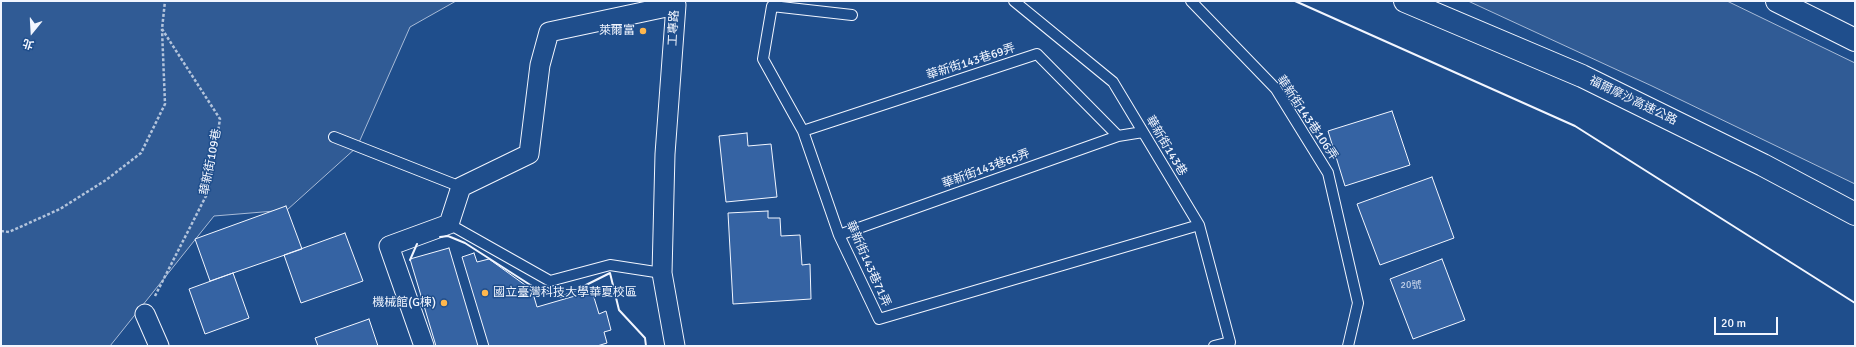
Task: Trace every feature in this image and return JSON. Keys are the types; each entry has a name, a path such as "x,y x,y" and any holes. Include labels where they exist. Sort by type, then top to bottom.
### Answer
{"highway":[{"name":"福爾摩沙高速公路","path":"1405,1 1582,76 1763,165 1855,214"},
{"path":"1777,1 1855,40"}],"street":[{"name":"工專路","path":"460,186 529,154 540,65 549,32 678,3 665,154 662,273 675,346"},
{"path":"424,346 390,246 449,224 460,186"},
{"path":"145,314 159,346"}],"lane":[{"name":"華新街143巷","path":"1014,1 1113,82 1200,225 1230,344"},
{"name":"華新街143巷106弄","path":"1191,1 1276,89 1328,173 1358,303 1348,346"},
{"name":"華新街143巷71弄","path":"852,15 772,6 763,59 803,131 839,235 879,319 1200,225"},
{"name":"華新街143巷69弄","path":"803,131 1037,54 1118,136"},
{"name":"華新街143巷65弄","path":"839,235 1118,136 1143,132"},
{"path":"334,137 460,186"},
{"path":"449,224 550,281 610,265 662,273"},
{"path":"1214,346 1230,344"}],"path":[{"path":"1,232 8,232 60,209 106,180 141,154 165,104 162,29 165,1"},
{"name":"華新街109巷","path":"145,314 208,192 220,119 162,29"}],"shaded area":[{"path":"1,1 456,1 410,27 357,147 287,210 214,216 110,346 1,346"},
{"path":"1468,1 1727,1 1855,63 1855,184 1652,86"}],"building":[{"path":"1392,111 1410,165 1345,186 1328,131"},
{"path":"747,133 748,146 771,144 777,197 726,202 719,136"},
{"path":"1432,177 1454,238 1380,265 1357,204"},
{"path":"286,206 302,249 210,281 195,239"},
{"path":"768,211 768,218 780,218 781,236 800,235 802,265 810,264 811,299 733,304 728,213"},
{"path":"345,233 363,281 301,303 284,255"},
{"name":"機械館(G棟)","path":"449,248 478,346 436,346 410,259"},
{"path":"474,253 477,262 489,259 532,290 537,307 592,291 599,314 606,311 611,330 604,332 607,343 597,346 489,346 462,257"},
{"path":"1442,259 1465,320 1413,339 1390,279"},
{"path":"233,273 249,318 205,334 189,289"},
{"path":"369,319 378,346 318,346 315,338"}],"wall":[{"path":"1295,1 1575,126 1855,303"},
{"path":"440,237 448,236 465,243 535,288 562,297 610,273 619,310 645,338 646,346"},
{"path":"410,260 417,244"}],"place":[{"name":"萊爾富","path":"643,31"},
{"name":"國立臺灣科技大學華夏校區","path":"485,293"},
{"name":"機械館(G棟)","path":"444,303"}]}
